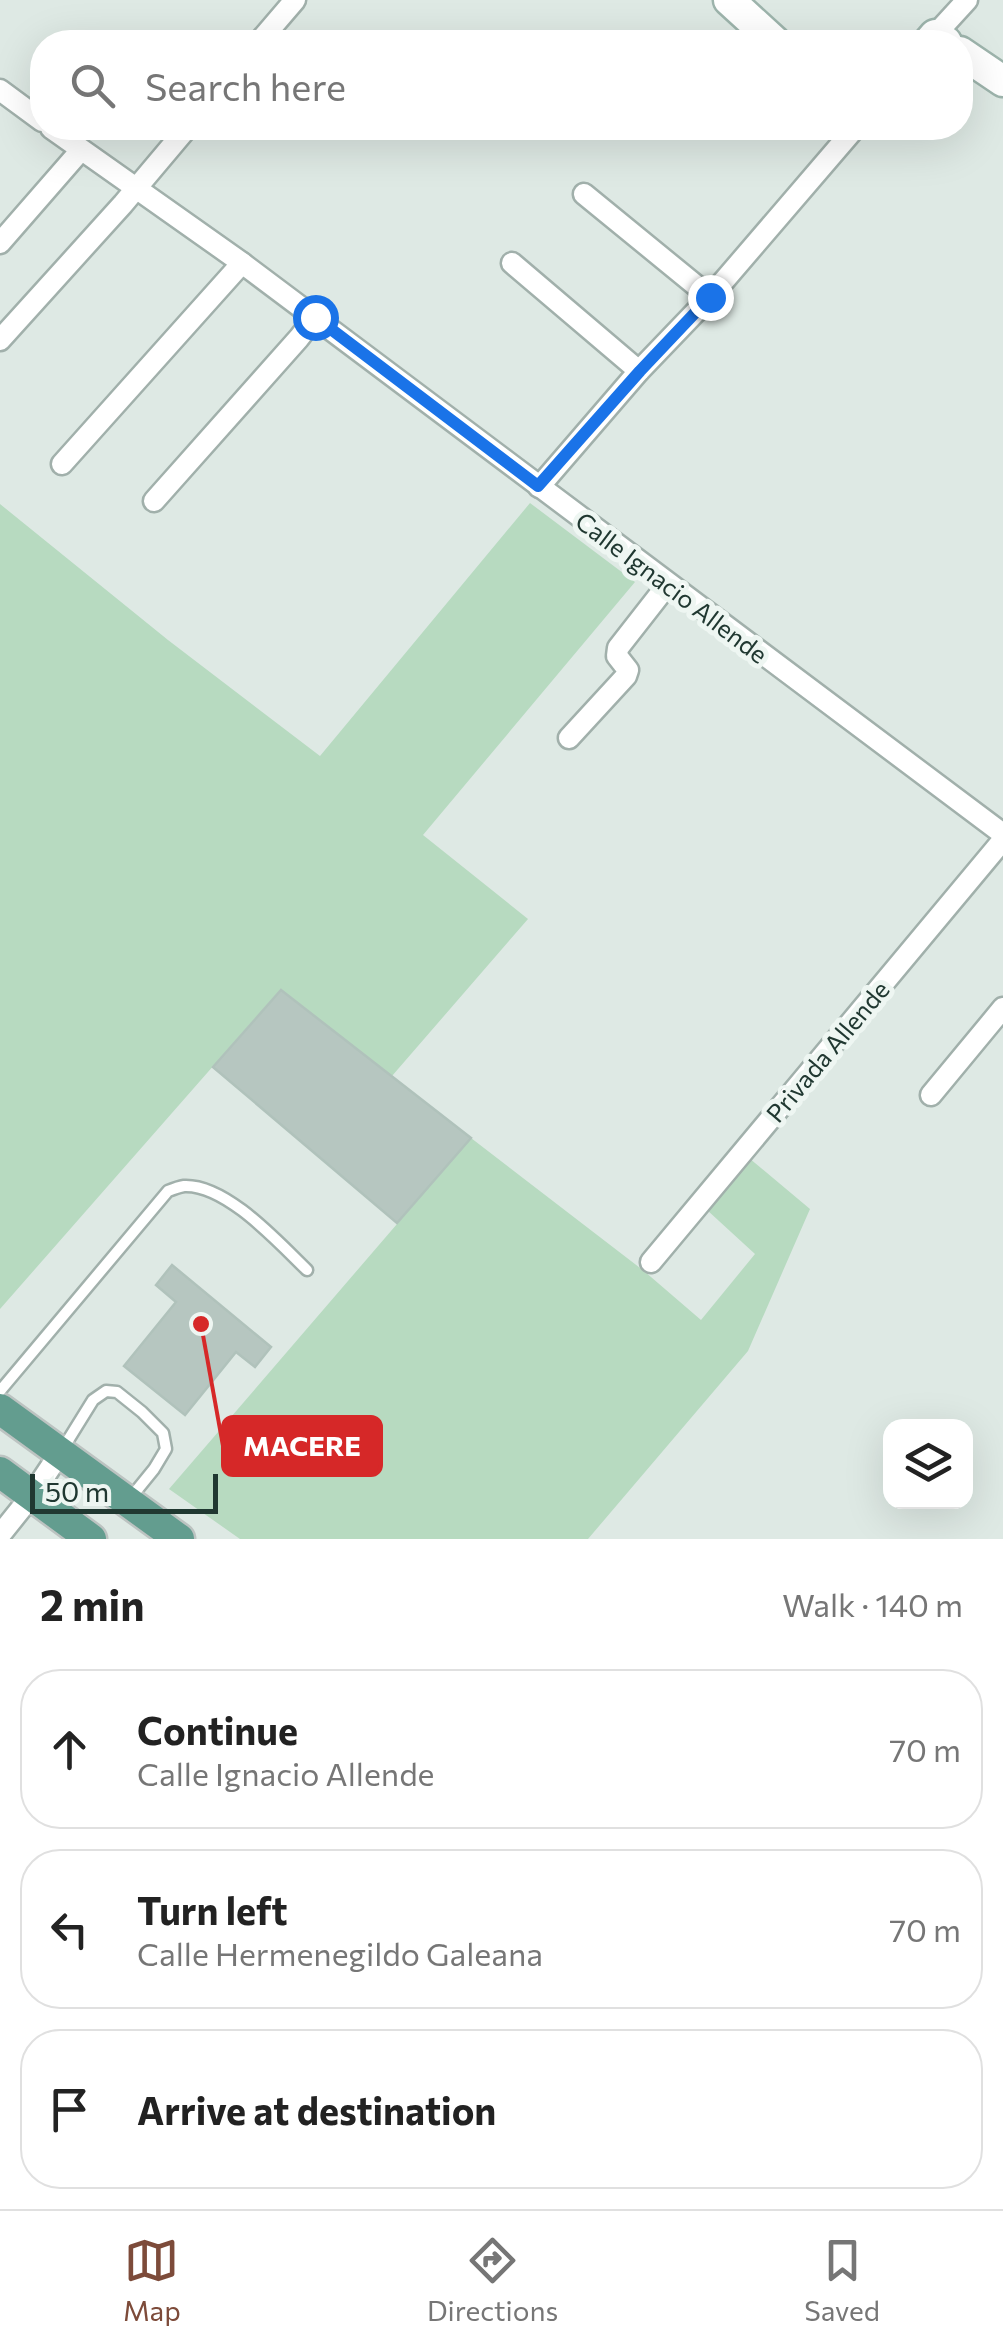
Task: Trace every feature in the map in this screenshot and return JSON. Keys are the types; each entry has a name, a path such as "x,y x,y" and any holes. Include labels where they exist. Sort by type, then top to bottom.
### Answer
{"main road":[{"path":"0,1409 179,1539"},
{"path":"0,1472 90,1539"}],"street":[{"path":"269,30 295,0"},
{"path":"730,0 762,30"},
{"path":"950,30 967,0"},
{"path":"973,62 1003,82"},
{"path":"0,90 30,113"},
{"name":"Calle Ignacio Allende","path":"67,140 315,317 1003,837"},
{"path":"0,340 177,140"},
{"path":"538,486 710,297 845,140"},
{"path":"0,243 81,150"},
{"path":"584,194 710,297"},
{"path":"62,464 242,263"},
{"path":"512,264 640,371"},
{"path":"154,501 315,317"},
{"path":"569,738 626,676 628,670 617,656 618,648 668,584"},
{"name":"Privada Allende","path":"651,1262 1003,837"},
{"path":"931,1094 1003,1008"},
{"path":"0,1535 60,1453"}],"lane":[{"path":"0,1391 168,1190 184,1186 208,1191 232,1203 307,1270"},
{"path":"60,1453 93,1400 106,1391 117,1392 163,1433 166,1448 128,1502"}],"green space":[{"path":"530,503 635,582 423,835 528,919 392,1076 280,990 0,1309 0,504 320,756"},
{"path":"471,1138 644,1271 701,1320 755,1254 707,1210 749,1158 810,1209 748,1351 588,1539 240,1539 169,1489"}],"building":[{"path":"281,990 471,1138 397,1223 213,1067"},
{"path":"172,1265 271,1347 255,1367 236,1352 185,1415 124,1366 176,1302 156,1285"}],"place":[{"name":"MACERE","path":"201,1324"}],"route":[{"path":"315,317 538,486 710,297"}]}
